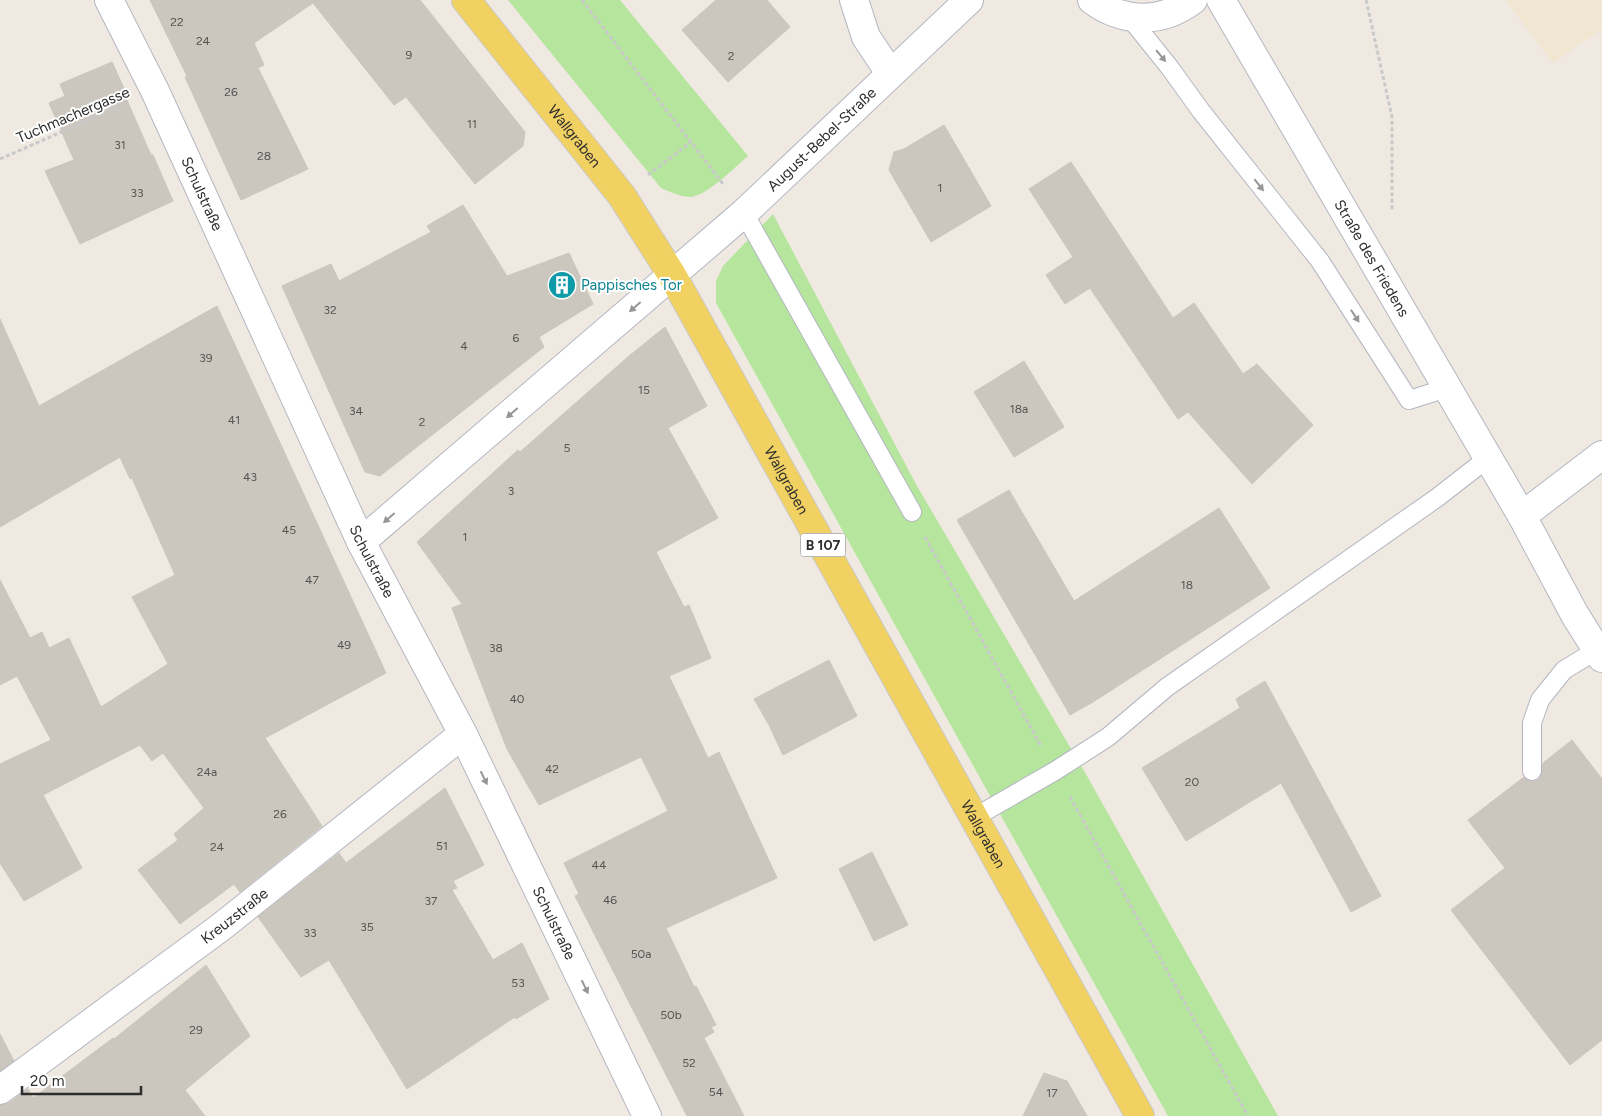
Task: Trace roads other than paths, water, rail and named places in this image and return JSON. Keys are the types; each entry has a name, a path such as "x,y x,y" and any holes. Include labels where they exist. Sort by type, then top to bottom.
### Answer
{"main road":[{"name":"Wallgraben","path":"466,0 622,196 672,275 1140,1116"}],"street":[{"name":"Schulstraße","path":"109,0 155,91 361,542 463,734 647,1116"},
{"path":"854,0 866,37 890,73"},
{"name":"August-Bebel-Straße","path":"672,275 744,213 969,0"},
{"path":"1092,0 1104,9 1130,18 1154,17 1172,13 1193,0"},
{"name":"Straße des Friedens","path":"1221,0 1522,516 1575,615 1600,654"},
{"path":"361,542 672,275"},
{"path":"1522,516 1602,455"},
{"name":"Kreuzstraße","path":"0,1090 216,931 463,734"}],"lane":[{"path":"1130,18 1320,262 1409,400 1447,388"},
{"path":"744,213 912,512"},
{"path":"975,817 1108,737 1167,687 1438,497 1488,458"},
{"path":"1532,771 1532,723 1540,700 1564,670 1600,654"}],"place":[{"name":"Pappisches Tor","path":"562,285"}]}
